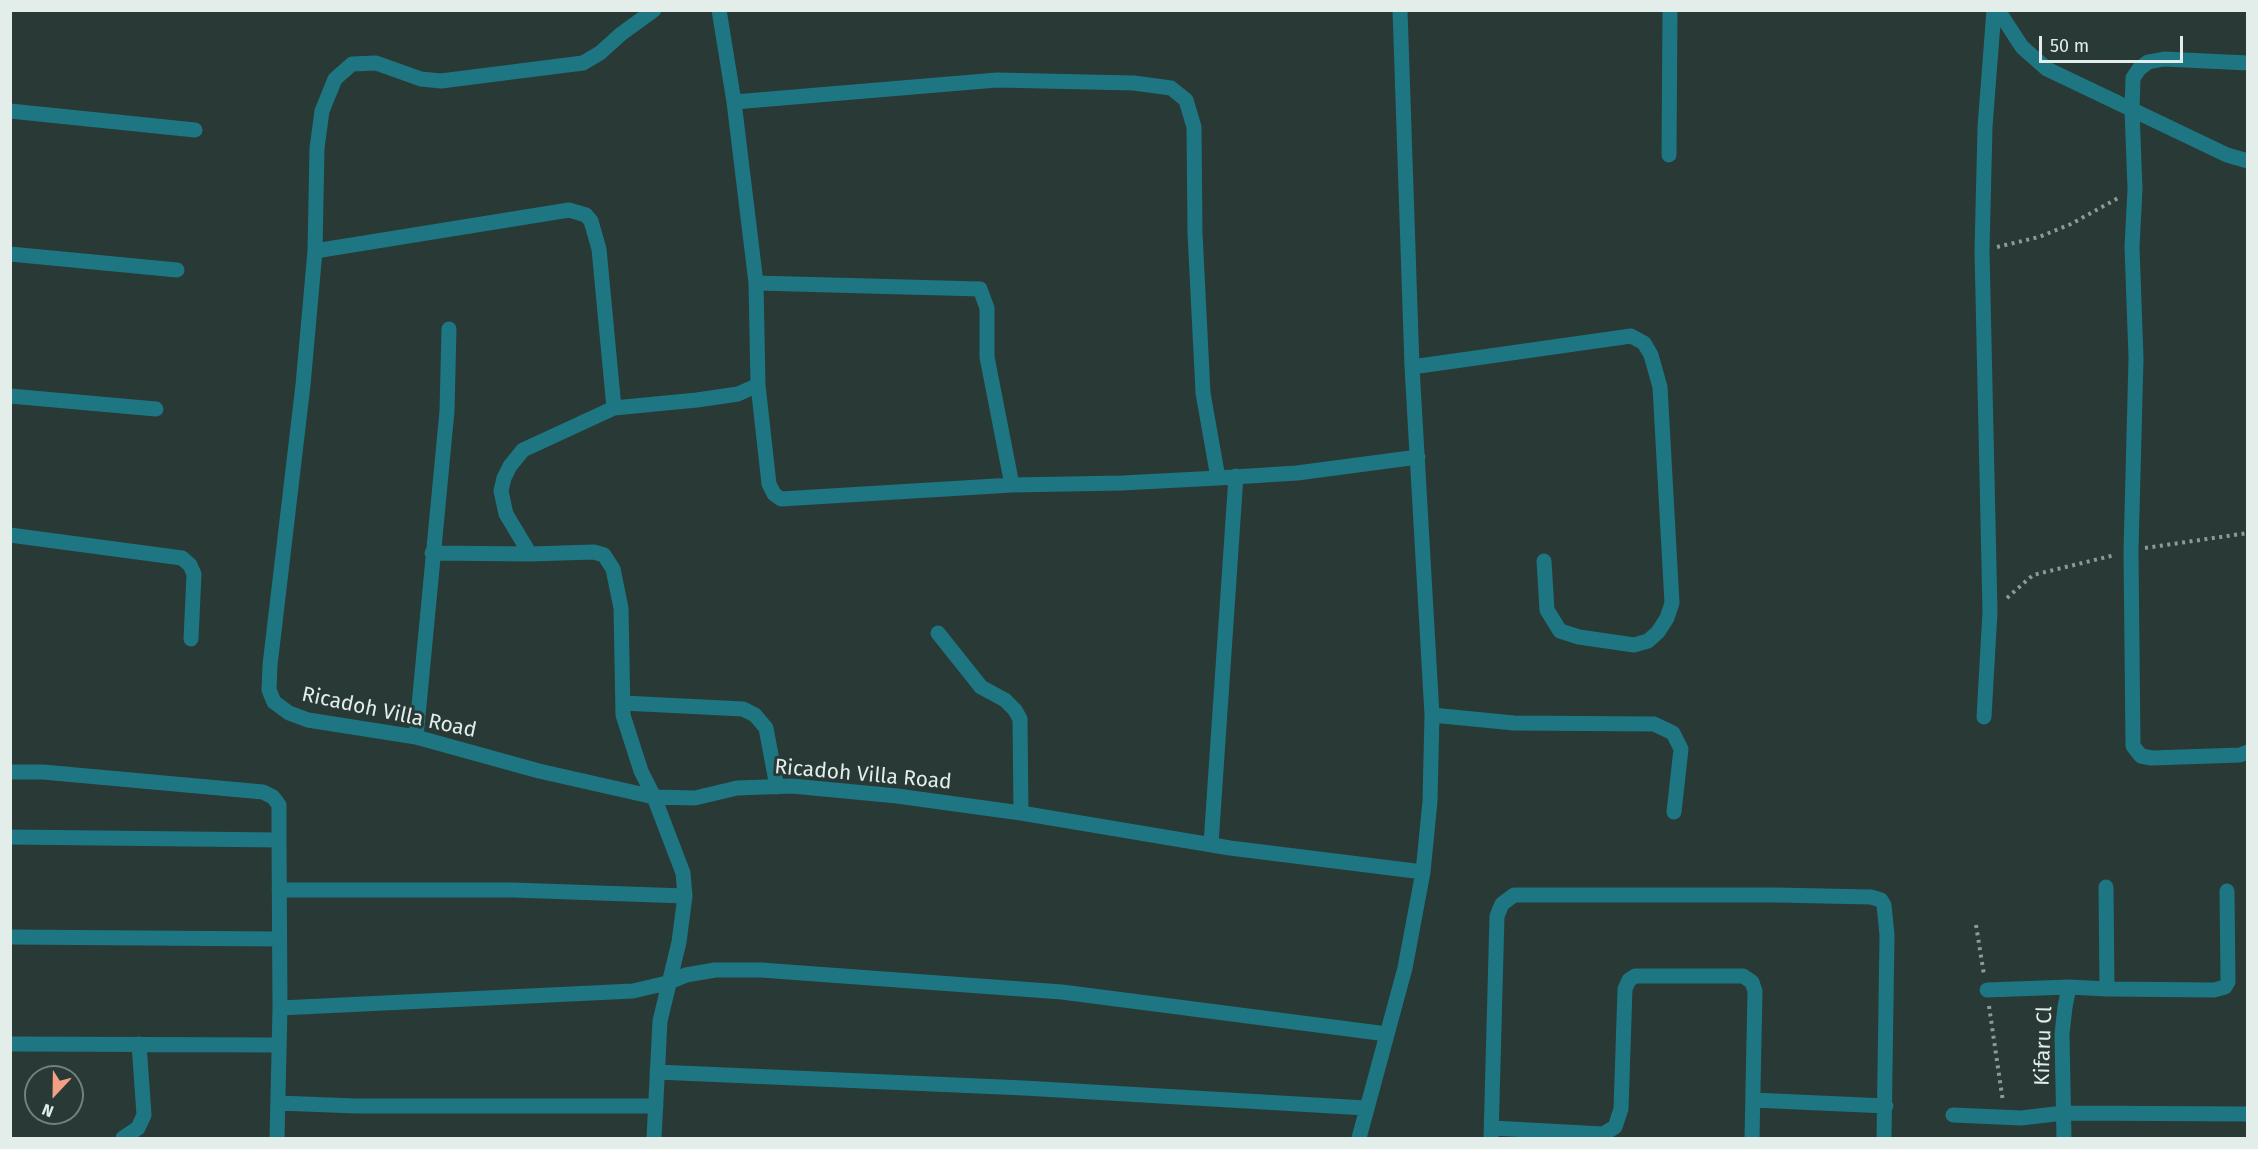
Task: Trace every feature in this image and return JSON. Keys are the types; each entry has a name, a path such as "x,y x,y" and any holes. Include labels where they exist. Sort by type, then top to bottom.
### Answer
{"street":[{"path":"614,408 599,249 591,221 586,215 569,210 315,251 316,148 322,111 335,79 352,64 376,63 421,79 441,81 583,63 654,10"},
{"path":"719,10 734,102 756,283 758,385 769,484 774,494 781,499 1297,473 1418,457"},
{"path":"1359,1138 1405,968 1423,872 1430,801 1432,716 1412,367 1400,10"},
{"path":"1669,155 1670,10"},
{"path":"1996,10 2022,47 2047,69 2228,155 2247,161"},
{"path":"1984,717 1990,612 1982,251 1985,127 1996,10"},
{"path":"2247,63 2164,59 2148,62 2133,78 2135,189 2132,247 2136,358 2131,550 2133,746 2141,756 2152,758 2240,755 2247,752"},
{"path":"734,102 997,80 1134,83 1171,88 1186,100 1194,127 1195,233 1203,393 1218,478"},
{"path":"10,111 195,130"},
{"name":"Ricadoh Villa Road","path":"315,251 303,385 270,665 269,690 274,702 289,713 308,720 416,737 539,771 654,797 695,798 737,788 792,786 897,796 1021,813 1211,844 1423,872"},
{"path":"10,254 177,270"},
{"path":"756,283 980,288 987,308 987,357 1012,486"},
{"path":"416,737 447,411 449,329"},
{"path":"1412,367 1631,336 1644,343 1651,355 1660,387 1672,603 1667,618 1658,632 1648,641 1634,645 1579,637 1560,631 1547,610 1544,561"},
{"path":"530,554 506,514 501,492 510,466 523,450 598,413 614,408 738,394 758,385"},
{"path":"10,396 156,409"},
{"path":"1211,844 1236,477"},
{"path":"10,535 182,558 190,565 194,574 191,639"},
{"path":"432,553 594,552 604,555 613,569 621,608 623,715 641,771 654,797 683,873 686,896 679,942 667,983 660,1020 654,1138"},
{"path":"938,633 981,687 1005,700 1020,719 1021,813"},
{"path":"623,703 742,710 755,715 766,728 777,787"},
{"path":"1432,716 1514,723 1654,724 1673,733 1681,749 1674,812"},
{"path":"10,771 263,792 273,797 279,805 280,1008 277,1138"},
{"path":"10,837 279,840"},
{"path":"2106,887 2107,989"},
{"path":"279,890 513,890 686,896"},
{"name":"Kifaru Cl","path":"2064,1138 2062,1034 2069,987 2214,990 2225,987 2228,982 2227,891"},
{"path":"1752,1138 1755,1000 1752,982 1743,976 1635,976 1629,981 1625,989 1622,1109 1615,1128 1593,1136 1491,1133 1497,916 1502,903 1514,895 1776,895 1871,897 1881,900 1884,905 1887,935 1884,1138"},
{"path":"10,937 279,939"},
{"path":"280,1008 633,991 667,983 686,975 715,970 785,972 1062,992 1387,1034"},
{"path":"1987,990 2069,987"},
{"path":"10,1044 279,1045"},
{"path":"123,1138 138,1128 144,1115 139,1044"},
{"path":"657,1072 1012,1088 1366,1108"},
{"path":"1753,1100 1886,1106"},
{"path":"278,1103 379,1106 656,1106"},
{"path":"1953,1115 2021,1118 2064,1113 2246,1114"}],"path":[{"path":"1982,251 2039,237 2071,225 2135,189"},
{"path":"1976,925 2002,1101 2021,1118"}]}
